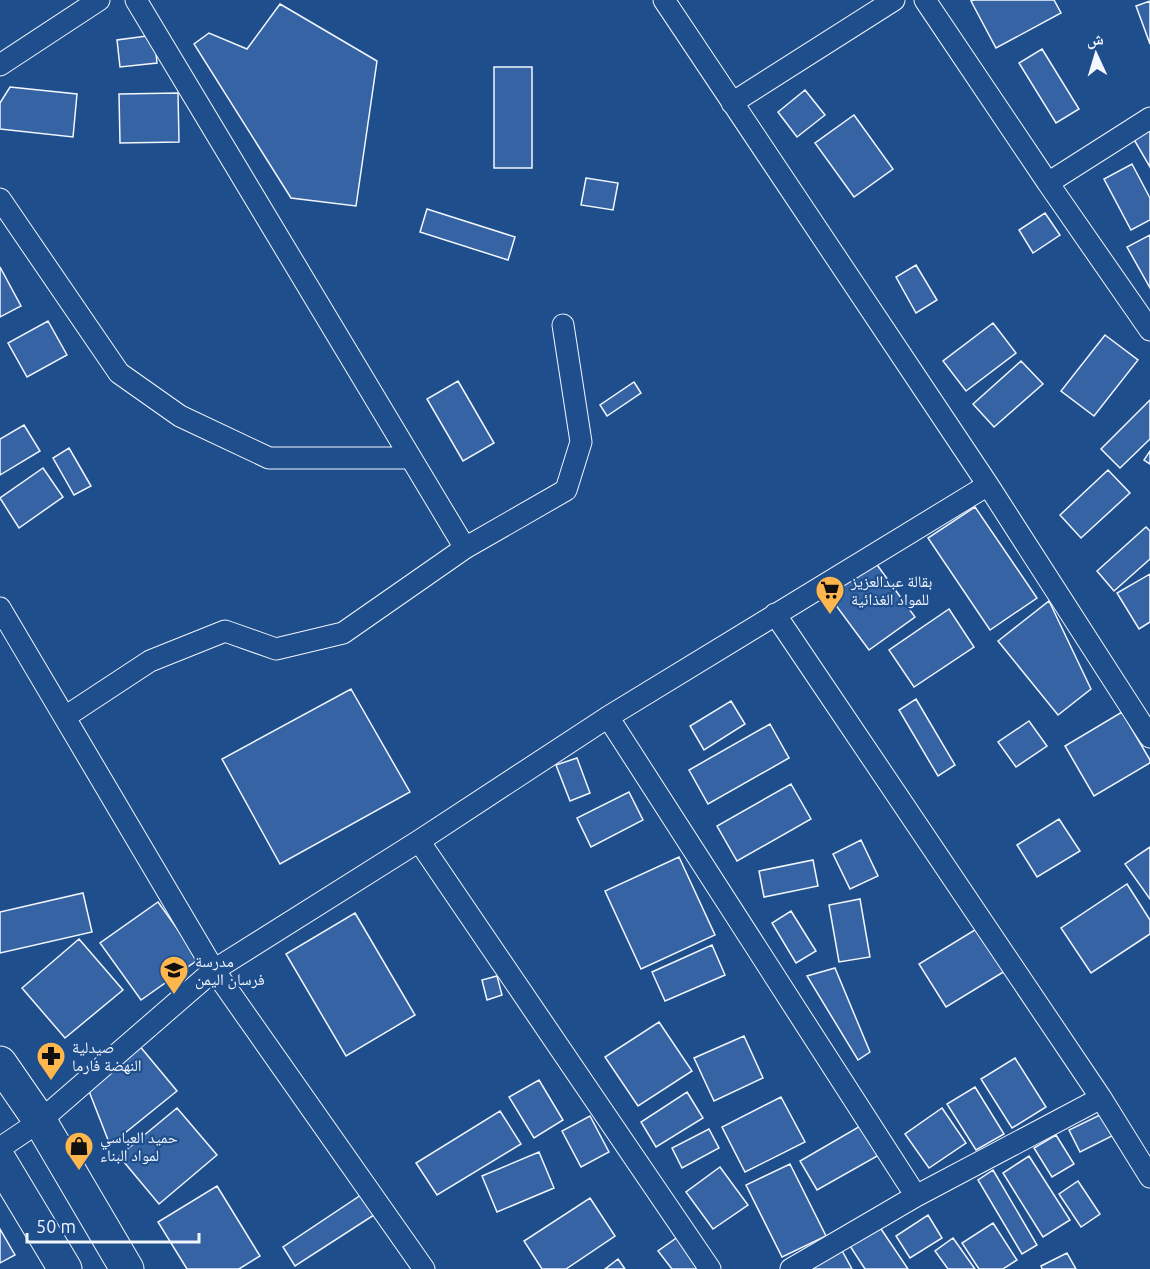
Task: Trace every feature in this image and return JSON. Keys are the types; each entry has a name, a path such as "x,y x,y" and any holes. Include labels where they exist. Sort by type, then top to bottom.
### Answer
{"main road":[{"path":"0,1063 40,1121 127,1269"},
{"path":"0,1161 65,1269"}],"street":[{"path":"0,65 99,0"},
{"path":"136,0 465,548"},
{"path":"664,0 988,485 1150,737"},
{"path":"732,103 894,0"},
{"path":"925,0 1150,330"},
{"path":"1048,183 1150,118"},
{"path":"0,199 119,373 180,416 269,458 411,458"},
{"path":"72,713 150,661 225,631 276,649 343,633 465,548 566,490 581,442 563,325"},
{"path":"0,1148 40,1121 214,970 419,841 608,717 988,485"},
{"path":"0,608 214,970 424,1269"},
{"path":"775,614 1101,1098 1150,1177"},
{"path":"608,717 916,1196"},
{"path":"419,841 711,1269"},
{"path":"792,1269 916,1196 1101,1098"}],"building":[{"path":"1054,0 1061,13 996,48 971,1"},
{"path":"1150,1 1150,44 1136,6"},
{"path":"280,4 377,61 356,206 291,198 194,44 209,33 247,49"},
{"path":"154,35 157,63 120,67 117,40"},
{"path":"1042,49 1079,109 1056,123 1019,63"},
{"path":"494,67 532,67 532,168 494,168"},
{"path":"10,87 77,94 73,137 0,129 0,103"},
{"path":"805,90 825,115 797,137 778,112"},
{"path":"178,93 179,142 120,143 119,94"},
{"path":"854,115 893,169 854,197 815,143"},
{"path":"1150,120 1150,167 1129,131"},
{"path":"1132,164 1150,198 1150,220 1131,230 1104,179"},
{"path":"586,178 618,183 613,210 581,205"},
{"path":"427,209 515,237 508,260 420,232"},
{"path":"1045,213 1060,235 1033,253 1019,230"},
{"path":"1150,235 1150,288 1127,247"},
{"path":"916,265 937,300 916,313 896,277"},
{"path":"0,267 21,306 0,317"},
{"path":"48,321 67,355 27,377 8,343"},
{"path":"993,323 1016,353 966,391 943,361"},
{"path":"1105,335 1138,360 1094,416 1061,391"},
{"path":"1021,361 1043,384 994,427 973,404"},
{"path":"458,381 494,443 463,461 427,399"},
{"path":"634,382 641,393 607,416 600,405"},
{"path":"1150,400 1150,439 1120,468 1101,449"},
{"path":"24,425 40,451 0,475 0,439"},
{"path":"69,448 91,486 74,495 53,458"},
{"path":"1150,451 1150,464 1144,460"},
{"path":"43,468 63,497 19,528 0,498"},
{"path":"1108,470 1130,493 1081,538 1060,515"},
{"path":"975,507 1037,598 990,630 928,538"},
{"path":"1146,527 1150,531 1150,559 1114,591 1097,571"},
{"path":"875,562 915,617 869,650 829,596"},
{"path":"1150,574 1150,622 1139,629 1117,593"},
{"path":"1049,601 1091,689 1058,715 998,641"},
{"path":"949,609 974,647 914,687 889,650"},
{"path":"351,689 410,792 280,864 222,759"},
{"path":"916,699 955,765 938,776 899,710"},
{"path":"731,701 745,724 704,750 690,726"},
{"path":"1122,712 1150,763 1094,796 1065,746"},
{"path":"1029,721 1047,746 1016,767 998,742"},
{"path":"770,724 789,758 708,804 689,770"},
{"path":"577,758 590,793 570,801 556,765"},
{"path":"791,784 811,819 737,861 717,826"},
{"path":"629,792 643,820 591,847 577,818"},
{"path":"1059,819 1080,851 1037,877 1017,845"},
{"path":"861,840 878,876 850,889 833,854"},
{"path":"1150,847 1150,899 1125,864"},
{"path":"679,857 715,935 641,969 605,891"},
{"path":"813,860 818,886 764,897 759,871"},
{"path":"1127,884 1150,920 1150,934 1091,973 1061,928"},
{"path":"83,893 92,932 0,953 0,912"},
{"path":"860,899 870,957 839,962 829,905"},
{"path":"158,902 199,959 141,1000 100,943"},
{"path":"791,911 816,951 796,963 772,923"},
{"path":"355,913 415,1015 346,1056 286,954"},
{"path":"983,925 1010,968 946,1007 919,964"},
{"path":"79,939 123,990 65,1038 22,988"},
{"path":"712,945 725,975 665,1001 652,972"},
{"path":"835,968 870,1052 858,1060 807,976"},
{"path":"497,976 502,995 487,1000 482,980"},
{"path":"659,1022 692,1071 638,1106 605,1057"},
{"path":"744,1036 763,1078 714,1101 694,1058"},
{"path":"138,1044 177,1091 110,1145 87,1086"},
{"path":"1015,1058 1046,1107 1012,1128 981,1079"},
{"path":"539,1080 563,1120 534,1138 509,1097"},
{"path":"975,1087 1004,1134 976,1150 947,1104"},
{"path":"687,1092 703,1118 656,1147 641,1122"},
{"path":"781,1097 805,1142 745,1172 722,1127"},
{"path":"177,1108 217,1155 159,1204 119,1156"},
{"path":"942,1108 966,1143 929,1168 905,1134"},
{"path":"500,1111 521,1144 437,1195 416,1163"},
{"path":"1108,1111 1118,1133 1080,1152 1069,1130"},
{"path":"590,1116 609,1152 581,1167 562,1131"},
{"path":"862,1125 879,1155 817,1190 800,1161"},
{"path":"709,1129 719,1148 682,1168 672,1148"},
{"path":"1056,1135 1074,1164 1052,1177 1034,1148"},
{"path":"539,1152 554,1188 497,1212 482,1176"},
{"path":"1029,1156 1070,1220 1043,1237 1003,1173"},
{"path":"790,1164 826,1236 782,1257 746,1185"},
{"path":"720,1167 748,1205 713,1229 686,1192"},
{"path":"993,1170 1037,1245 1022,1254 978,1180"},
{"path":"1078,1181 1100,1214 1081,1227 1059,1194"},
{"path":"217,1186 260,1256 239,1269 187,1269 158,1222"},
{"path":"361,1195 374,1215 295,1266 283,1247"},
{"path":"590,1198 615,1236 566,1269 542,1269 524,1241"},
{"path":"928,1215 942,1238 910,1258 896,1236"},
{"path":"877,1223 908,1269 865,1269 848,1243"},
{"path":"993,1223 1017,1260 1003,1269 979,1269 962,1243"},
{"path":"0,1229 15,1255 0,1263"},
{"path":"682,1234 708,1269 672,1269 658,1251"},
{"path":"953,1238 975,1269 948,1269 935,1251"},
{"path":"840,1247 852,1269 804,1269"},
{"path":"1067,1253 1076,1269 1042,1269 1041,1266"},
{"path":"618,1259 625,1269 605,1269"}],"place":[{"name":"بقالة عبدالعزيز للمواد الغذائية","path":"830,616"},
{"name":"مدرسة فرسان اليمن","path":"174,996"},
{"name":"صيدلية النهضة فارما","path":"51,1082"},
{"name":"حميد العباسي لمواد البناء","path":"79,1172"}]}
